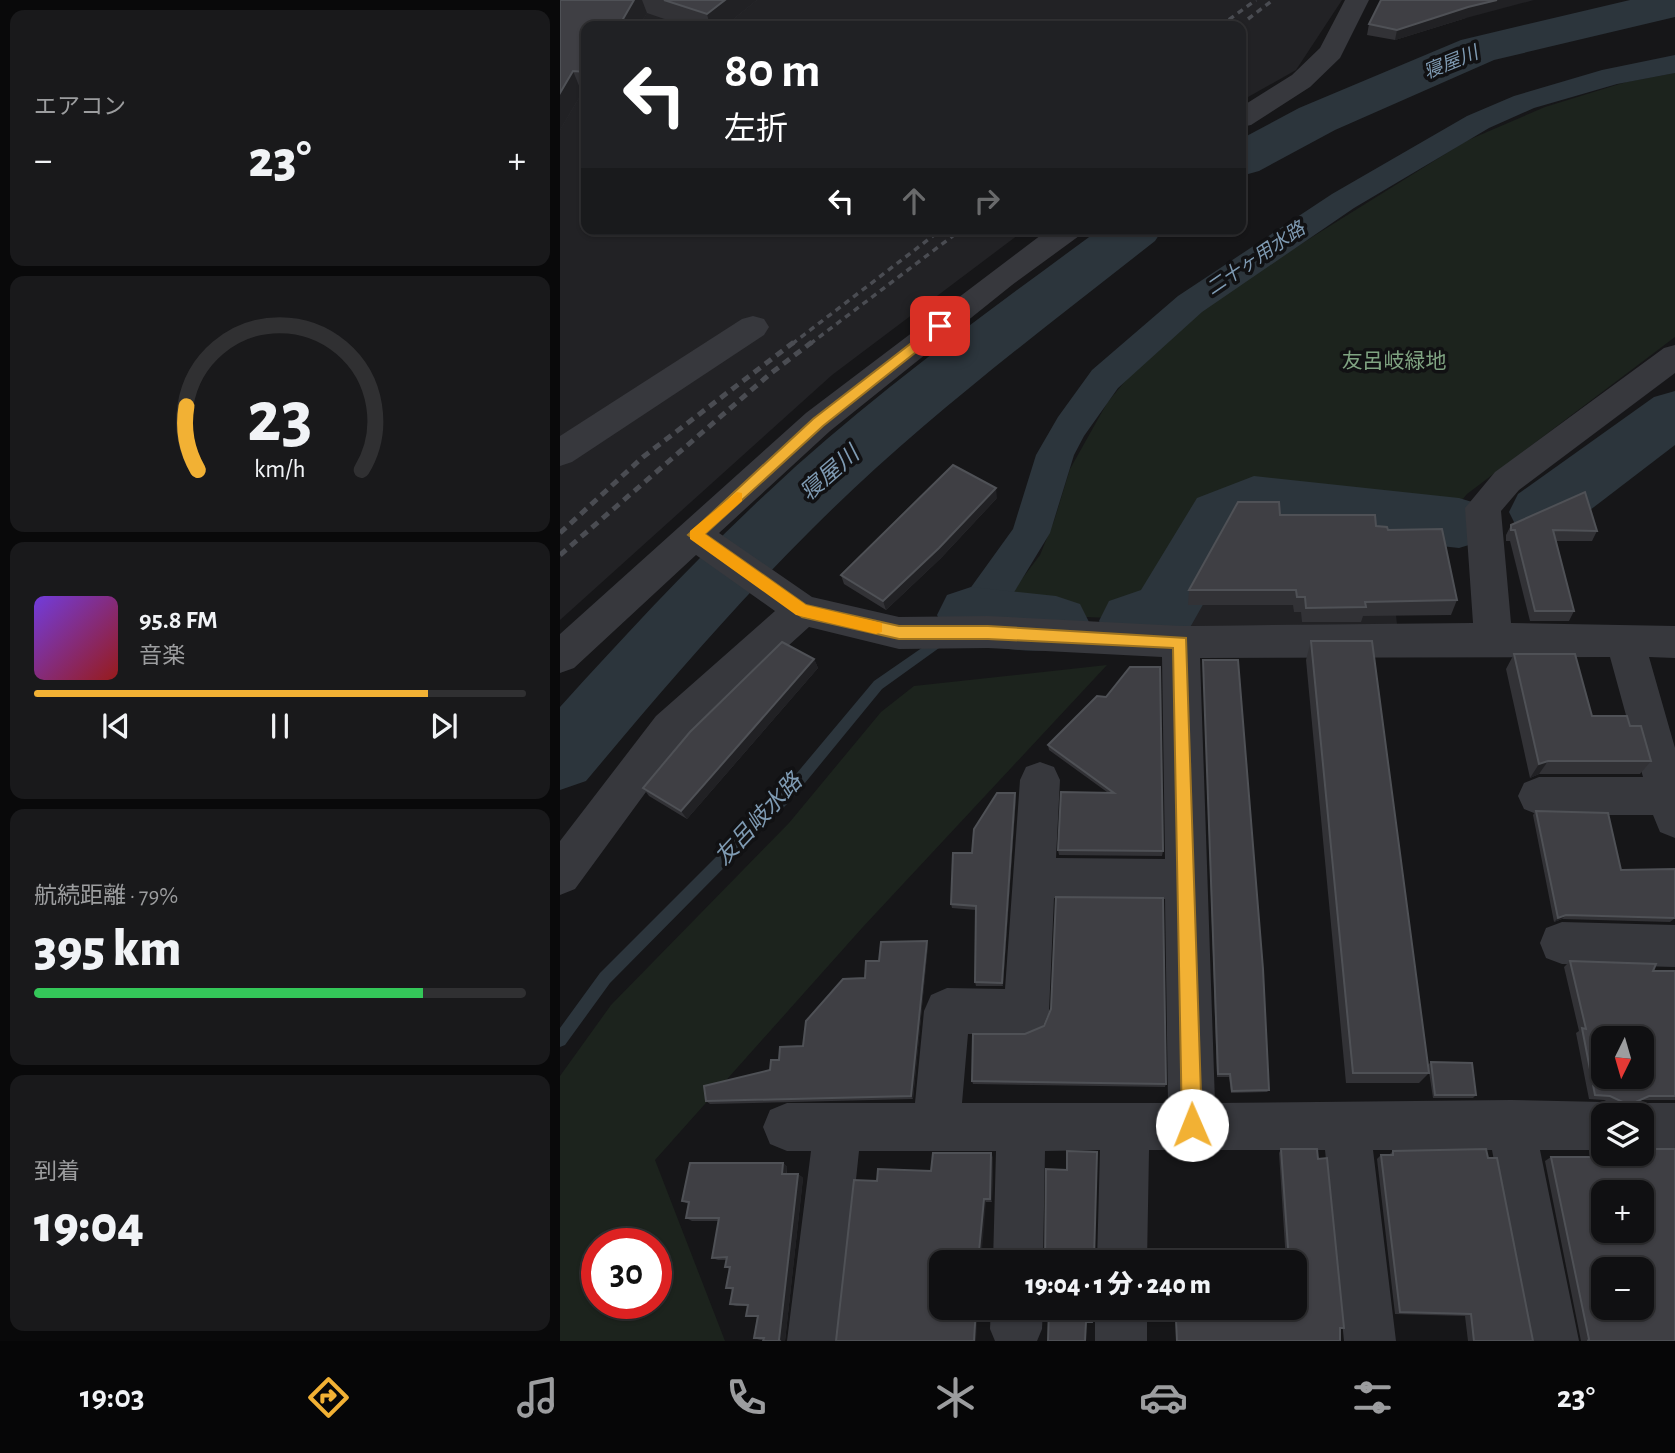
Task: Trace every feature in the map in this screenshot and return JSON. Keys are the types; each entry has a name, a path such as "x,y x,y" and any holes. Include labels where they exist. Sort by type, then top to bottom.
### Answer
{"street":[{"path":"1246,116 1301,80 1331,52 1357,0"},
{"path":"560,657 818,422 1001,278 1061,235"},
{"path":"560,453 753,327"},
{"path":"1493,639 1483,508 1507,481 1675,356"},
{"path":"695,535 802,610 899,633 972,633 1181,642 1493,639 1675,642"},
{"path":"560,875 670,728 802,610"},
{"path":"1539,796 1672,808 1625,641"},
{"path":"1181,642 1192,1125"},
{"path":"936,1126 947,1011 1026,1012 1040,780"},
{"path":"1034,878 1186,878"},
{"path":"1562,943 1675,946"},
{"path":"1511,1124 1553,1341"},
{"path":"1122,1250 1125,1125"},
{"path":"1346,1125 1370,1341"},
{"path":"1018,1250 1020,1126"},
{"path":"788,1127 1591,1126"},
{"path":"813,1341 838,1127"},
{"path":"1654,1127 1675,1127"},
{"path":"1121,1320 1121,1341"}],"shaded area":[{"path":"560,0 1342,0 1296,70 1246,98 1246,21 581,21 581,235 1018,235 832,375 560,620"},
{"path":"1264,505 1386,531 1397,624 1174,626 1217,534 1240,510"}],"green space":[{"name":"友呂岐緑地","path":"1675,73 1675,337 1467,494 1462,500 1459,519 1422,520 1254,498 1217,514 1161,609 1133,619 996,613 1040,555 1070,469 1107,403 1155,345 1221,294 1466,141 1545,107 1626,82"},
{"path":"1107,665 862,928 655,1160 725,1341 560,1341 560,1076 611,1005 789,823 881,712 914,686"}],"building":[{"path":"560,0 634,0 622,21 581,21 581,72 573,71 560,93"},
{"path":"664,0 725,0 707,14"},
{"path":"1381,0 1497,0 1397,30 1369,24"},
{"path":"953,465 996,488 939,548 883,601 841,575"},
{"path":"1585,492 1597,531 1553,530 1574,611 1535,611 1515,530 1511,530 1511,525"},
{"path":"1238,502 1279,502 1280,515 1375,515 1376,526 1387,527 1388,530 1442,529 1457,600 1365,602 1366,607 1306,608 1305,597 1297,597 1296,590 1189,590"},
{"path":"1311,641 1372,641 1429,1073 1353,1073"},
{"path":"782,642 814,659 681,811 643,788 690,732"},
{"path":"1514,654 1575,654 1592,716 1627,716 1630,726 1641,726 1651,761 1548,761 1539,764"},
{"path":"1203,660 1238,660 1263,969 1269,1090 1232,1091 1230,1074 1218,1074"},
{"path":"1130,667 1160,667 1163,851 1058,850 1061,792 1114,793 1048,745 1097,696 1106,697"},
{"path":"997,793 1015,793 1002,983 975,982 976,906 951,904 953,853 972,853 974,829"},
{"path":"1536,811 1608,813 1621,870 1675,869 1675,918 1566,915 1558,918"},
{"path":"1056,897 1163,898 1166,1084 972,1081 973,1034 1025,1034 1044,1026 1051,1009"},
{"path":"927,941 911,1096 706,1101 704,1086 770,1070 771,1060 779,1060 780,1047 803,1046 806,1021 843,979 865,978 866,961 879,961 881,942"},
{"path":"1570,961 1656,964 1653,971 1675,971 1675,1096 1649,1096 1633,1103 1625,1103 1610,1096 1595,1095 1594,1089 1654,1089 1654,1026 1591,1026 1591,1074 1582,1028 1586,1029"},
{"path":"1431,1062 1472,1063 1476,1095 1435,1095"},
{"path":"1281,1149 1317,1149 1318,1159 1327,1158 1344,1328 1340,1328 1340,1341 1177,1341 1176,1320 1307,1320 1307,1250 1288,1250"},
{"path":"1486,1149 1488,1158 1497,1158 1533,1341 1474,1341 1471,1314 1400,1312 1381,1155 1393,1155 1393,1151"},
{"path":"1654,1149 1675,1149 1675,1341 1588,1341 1551,1157 1591,1157 1591,1166 1654,1166"},
{"path":"1067,1151 1097,1152 1094,1250 1045,1250 1046,1169 1067,1170"},
{"path":"933,1153 991,1153 990,1199 984,1199 979,1250 929,1250 929,1320 975,1320 974,1341 836,1341 854,1180 877,1181 878,1169 931,1171"},
{"path":"690,1163 783,1163 782,1174 798,1174 780,1341 754,1338 758,1316 746,1316 748,1305 730,1304 733,1288 726,1288 730,1267 725,1267 727,1257 712,1258 719,1218 686,1218 689,1202 682,1201"},
{"path":"1049,1320 1092,1320 1086,1322 1085,1341 1048,1341"}],"waterway":[{"name":"寝屋川","path":"1246,157 1317,119 1478,50 1675,3"},
{"name":"二十ヶ用水路","path":"971,615 996,587 1031,533 1055,455 1071,427 1105,379 1190,304 1343,201 1478,122 1524,102 1612,76 1675,64"},
{"name":"寝屋川","path":"560,758 682,619 791,509 936,381 1128,235"},
{"path":"1541,512 1675,413"},
{"path":"1133,621 1164,611 1220,516 1254,501 1459,523"},
{"path":"971,615 1056,624"},
{"name":"友呂岐水路","path":"560,1040 605,978 786,796 878,685 942,639"}],"railway":[{"path":"1227,21 1256,0"},
{"path":"1248,19 1273,0"},
{"path":"792,344 934,235"},
{"path":"810,344 954,235"},
{"path":"560,533 643,457 794,342"},
{"path":"560,555 770,374 812,342"}],"slow traffic":[{"path":"737,497 695,535 802,610 876,628"}],"route":[{"path":"940,326 818,422 695,535 802,610 899,633 988,632 1061,638 1181,642 1192,1125"}]}
